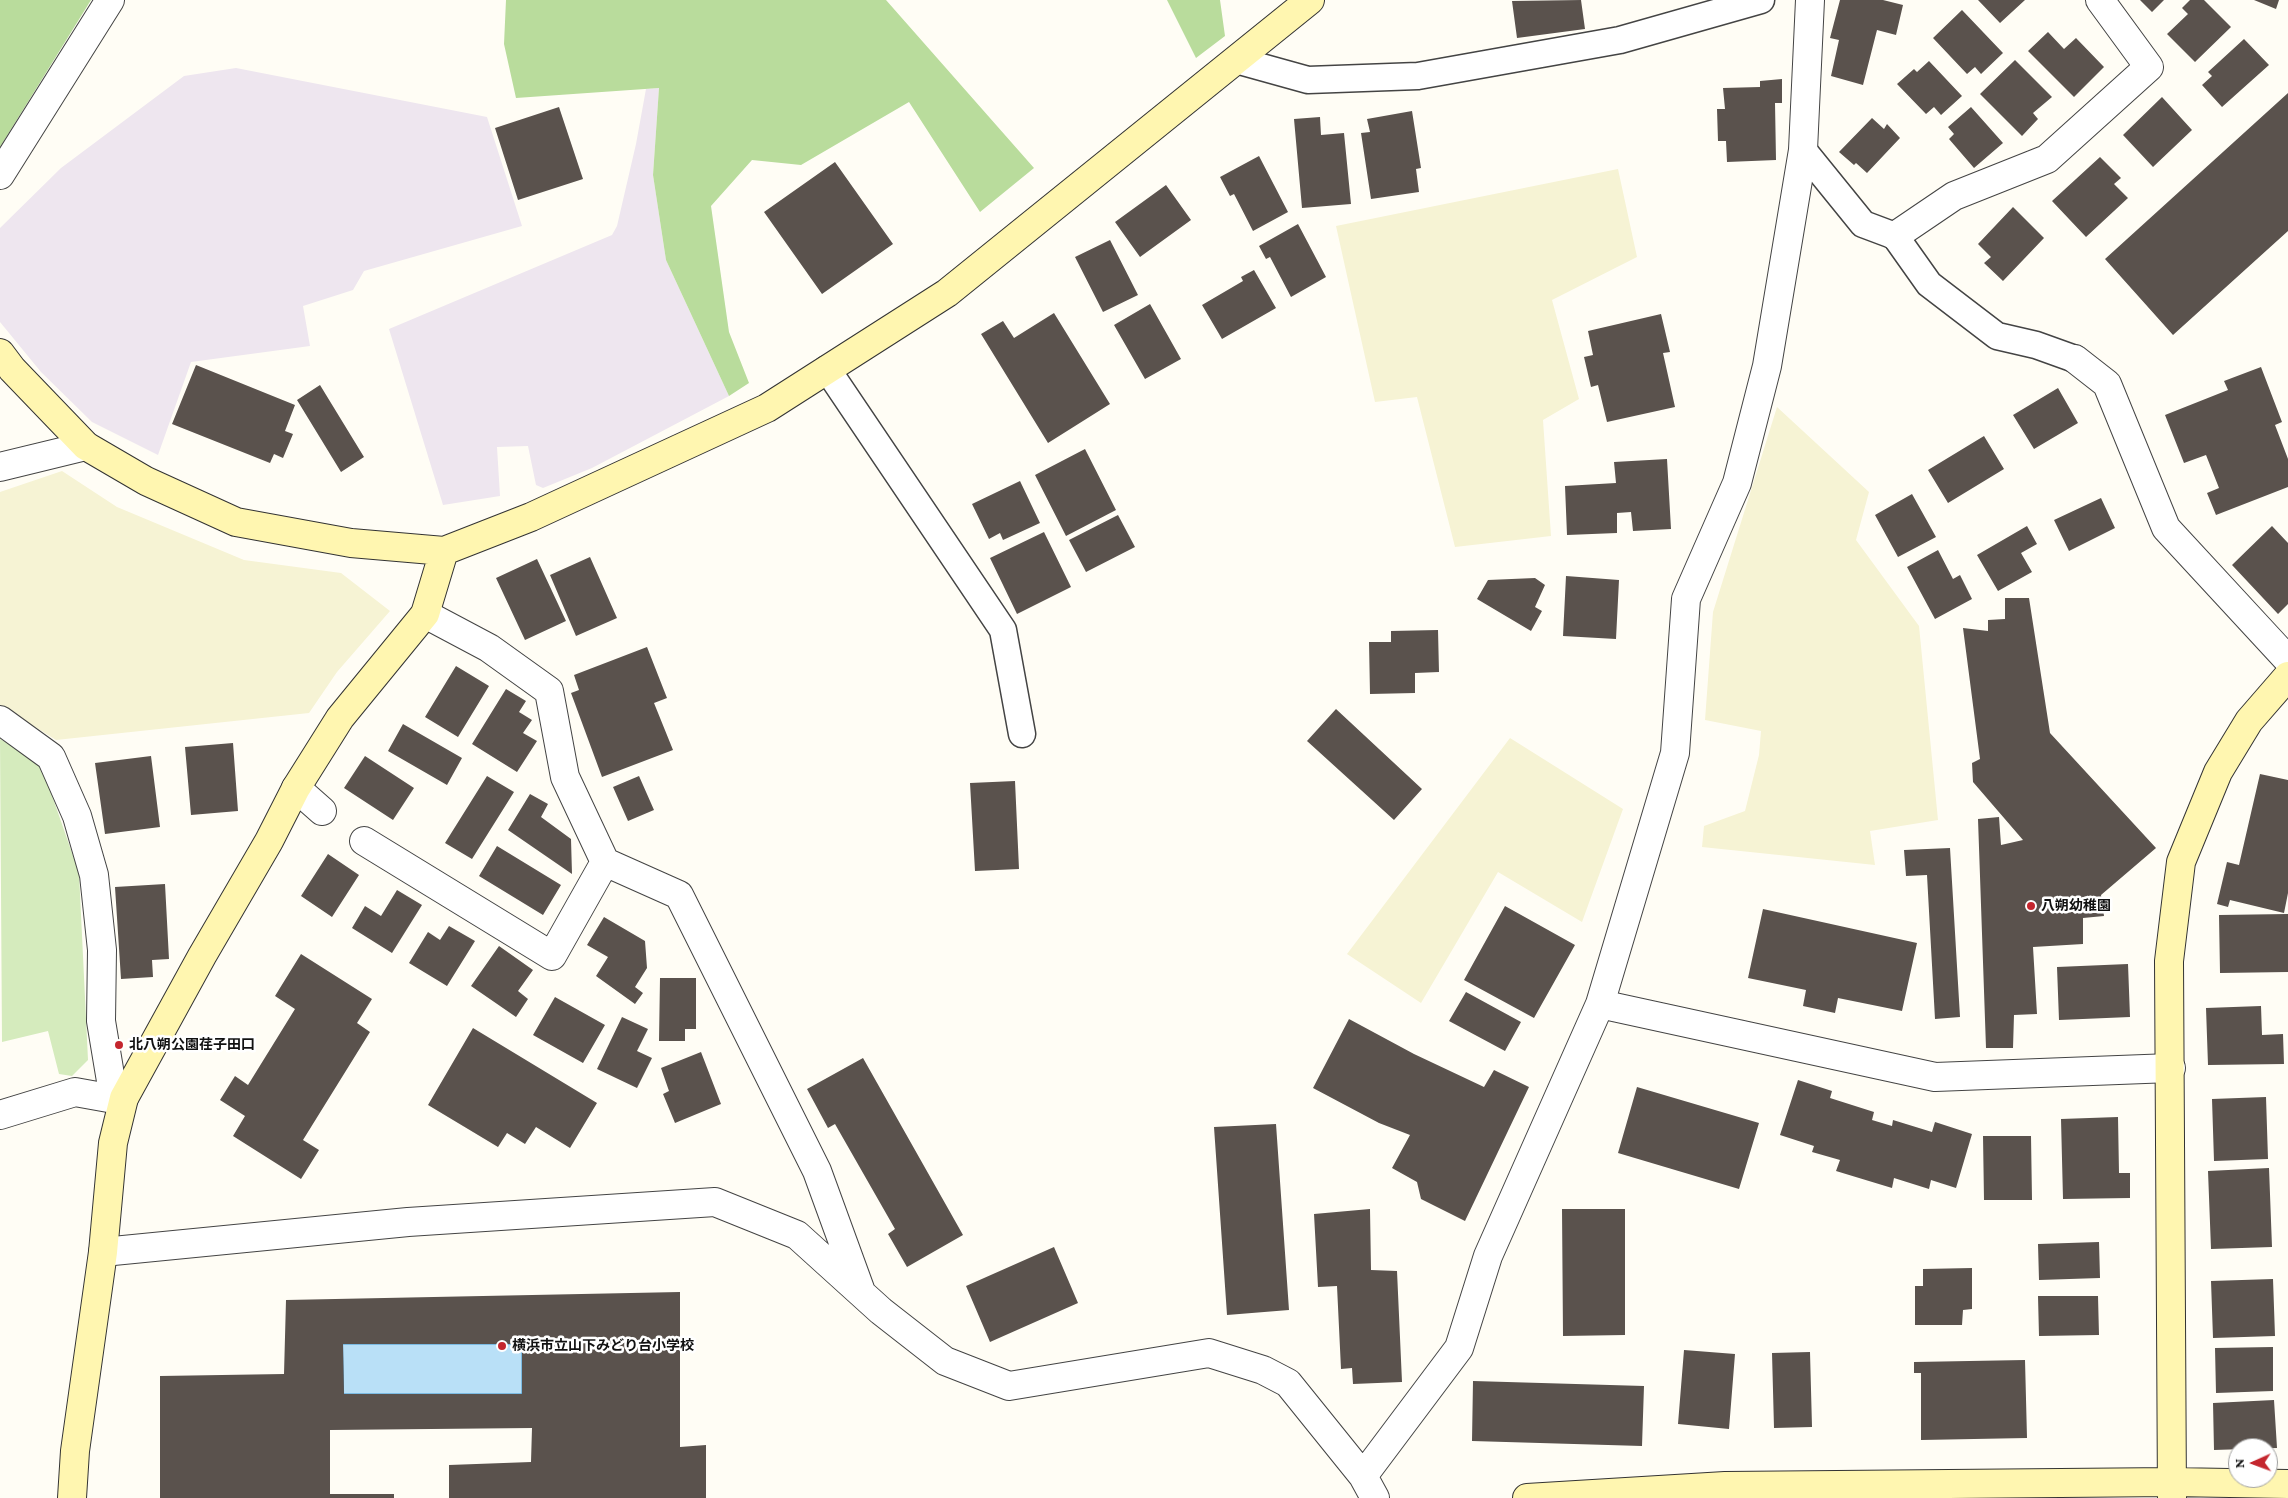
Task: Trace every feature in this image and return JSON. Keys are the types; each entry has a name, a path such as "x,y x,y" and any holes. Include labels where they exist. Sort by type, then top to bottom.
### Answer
{"street":[{"path":"0,175 110,0"},
{"path":"0,353 86,446 146,481 236,522 351,543 444,550 531,517 767,408 947,293 1310,0"},
{"path":"103,1252 408,1222 715,1202 797,1235 861,1293 945,1361 1009,1386 1210,1353 1263,1370 1288,1383 1369,1487 1459,1348 1488,1256 1600,1004 1675,753 1686,599 1737,483 1767,366 1803,150 1810,0"},
{"path":"1895,236 1954,196 2047,159 2149,67 2100,0"},
{"path":"2076,359 2107,384 2166,528 2288,660"},
{"path":"0,467 86,446"},
{"path":"119,1099 269,841 296,788 340,718 425,614 444,550"},
{"path":"425,614 489,648 549,690 566,777 606,862 678,895 818,1171 861,1293"},
{"path":"2172,1490 2169,960 2181,862 2218,772 2249,721 2288,676"},
{"path":"0,720 51,757 76,816 94,875 102,950 101,1021 119,1099 103,1252 75,1451 72,1498"},
{"path":"296,788 322,811"},
{"path":"364,841 552,956 606,862"},
{"path":"1600,1004 1935,1077 2171,1068"},
{"path":"0,1115 74,1092 119,1099"},
{"path":"1527,1498 1725,1492 2172,1490 2288,1484"}],"lane":[{"path":"1236,60 1308,80 1418,76 1620,40 1761,0"},
{"path":"1803,150 1863,224 1895,236 1929,284 1997,336 2036,345 2076,359"},
{"path":"827,369 1003,630 1022,734"}],"shaded area":[{"path":"236,68 487,117 522,226 364,271 353,290 303,306 310,346 191,362 158,455 92,422 41,372 0,322 0,228 61,168 184,76"},
{"path":"659,88 653,175 666,260 729,396 592,468 543,488 536,485 528,446 497,447 500,496 443,505 389,329 612,235 617,226 636,144 646,89"},
{"path":"1618,169 1637,257 1552,300 1579,399 1543,420 1551,536 1455,547 1417,397 1375,402 1336,226"},
{"path":"1777,407 1869,492 1856,540 1919,626 1938,820 1870,831 1875,865 1702,847 1704,826 1745,811 1759,755 1761,731 1705,720 1713,612"},
{"path":"62,471 117,507 244,560 341,573 390,611 337,672 309,713 56,740 0,705 0,492"},
{"path":"1510,738 1623,809 1582,922 1498,872 1421,1003 1347,954"}],"green space":[{"path":"0,0 91,0 0,147"},
{"path":"506,0 886,0 1034,168 980,212 909,102 801,165 752,160 711,206 729,332 749,383 729,396 666,260 653,175 659,88 516,98 504,44"},
{"path":"1167,0 1220,0 1225,36 1196,58"},
{"path":"0,739 40,761 79,873 88,1060 72,1076 59,1074 48,1031 2,1042"}],"water":[{"path":"343,1344 522,1344 522,1394 344,1394"}],"building":[{"path":"1581,0 1585,29 1517,38 1512,1"},
{"path":"1840,0 1883,0 1903,5 1896,35 1877,30 1863,85 1831,76 1839,40 1830,38"},
{"path":"1978,0 2025,0 2000,23"},
{"path":"2140,0 2164,0 2152,12"},
{"path":"2190,0 2204,0 2231,27 2195,62 2167,34 2188,14 2182,8"},
{"path":"2254,0 2279,0 2276,9"},
{"path":"1962,10 2003,53 1981,74 1975,67 1967,74 1933,38"},
{"path":"2048,32 2064,49 2076,38 2104,67 2074,97 2028,51"},
{"path":"2244,39 2269,65 2222,107 2202,85 2212,76 2208,72"},
{"path":"2015,60 2052,97 2033,113 2038,119 2022,136 1980,94"},
{"path":"1929,61 1962,96 1941,115 1934,107 1926,114 1897,84 1914,69 1917,72"},
{"path":"1782,79 1782,103 1775,103 1776,160 1727,162 1726,141 1718,141 1717,109 1725,109 1723,88 1760,87 1760,81"},
{"path":"2288,93 2288,231 2173,335 2105,259"},
{"path":"2162,97 2192,130 2153,167 2123,135"},
{"path":"559,107 583,179 518,200 495,128"},
{"path":"1971,107 2003,143 1974,168 1949,139 1954,134 1948,127"},
{"path":"1412,111 1421,168 1416,169 1419,192 1371,199 1361,133 1370,132 1367,119"},
{"path":"1320,117 1321,135 1344,133 1351,204 1302,208 1294,119"},
{"path":"1872,118 1884,129 1887,124 1900,138 1867,173 1839,152"},
{"path":"1259,156 1288,212 1253,231 1234,194 1230,196 1220,177"},
{"path":"2100,157 2121,178 2114,184 2128,198 2086,237 2052,201"},
{"path":"835,162 893,244 822,294 764,212"},
{"path":"1166,185 1191,220 1140,257 1115,222"},
{"path":"2013,207 2044,238 2003,281 1984,263 1991,257 1978,244"},
{"path":"1298,224 1326,277 1291,297 1270,257 1266,259 1259,246"},
{"path":"1110,240 1138,295 1103,312 1075,257"},
{"path":"1254,270 1276,308 1222,339 1202,305 1243,281 1241,277"},
{"path":"1150,304 1181,359 1145,379 1114,325"},
{"path":"1054,313 1110,404 1048,443 981,334 1003,321 1014,338"},
{"path":"1661,314 1670,352 1663,353 1675,407 1607,422 1598,385 1591,387 1584,357 1593,355 1588,331"},
{"path":"196,365 295,405 285,431 293,434 283,458 274,454 270,463 172,424"},
{"path":"2261,367 2282,422 2275,425 2288,459 2288,487 2216,515 2207,493 2219,488 2206,455 2184,463 2165,415 2228,390 2224,381"},
{"path":"320,385 364,457 341,472 297,400"},
{"path":"2058,388 2078,423 2034,449 2013,415"},
{"path":"1984,436 2004,469 1948,503 1928,470"},
{"path":"1085,449 1116,510 1066,536 1035,475"},
{"path":"1667,459 1671,529 1633,531 1631,512 1617,513 1617,533 1567,535 1565,486 1616,483 1614,462"},
{"path":"1020,481 1040,523 1003,540 1000,533 989,539 972,504"},
{"path":"1912,494 1936,537 1898,557 1875,515"},
{"path":"2101,498 2115,528 2069,551 2054,520"},
{"path":"1118,515 1135,547 1086,572 1069,540"},
{"path":"2027,526 2037,544 2021,553 2032,572 1998,591 1977,555"},
{"path":"2272,526 2288,543 2288,604 2278,614 2232,565"},
{"path":"1044,532 1071,587 1017,614 990,558"},
{"path":"1938,550 1953,579 1960,575 1972,599 1935,619 1907,567"},
{"path":"590,557 617,618 576,636 550,575"},
{"path":"537,559 566,621 525,640 496,578"},
{"path":"1566,576 1619,580 1616,639 1563,636"},
{"path":"1535,578 1545,585 1535,607 1542,611 1531,631 1477,599 1488,580"},
{"path":"2005,598 2029,598 2050,733 2156,848 2101,895 2104,916 2083,918 2083,944 2033,947 2037,1014 2014,1015 2013,1048 1986,1048 1978,819 1999,817 2001,845 2023,840 1973,782 1972,763 1980,759 1963,628 1988,631 1988,620 2005,619"},
{"path":"1438,630 1439,672 1415,673 1415,693 1370,694 1369,642 1391,642 1391,631"},
{"path":"647,647 667,698 654,703 673,750 602,777 571,693 579,690 574,675"},
{"path":"456,666 489,686 458,737 425,717"},
{"path":"506,689 526,701 519,712 532,720 523,733 537,741 517,772 472,744"},
{"path":"1336,709 1422,789 1394,820 1307,741"},
{"path":"403,724 462,758 447,785 388,751"},
{"path":"233,743 238,811 191,815 185,747"},
{"path":"151,756 160,827 105,834 95,763"},
{"path":"365,756 414,788 393,820 344,788"},
{"path":"2260,774 2288,780 2288,893 2284,913 2230,900 2228,907 2217,904 2227,862 2239,865"},
{"path":"487,776 514,792 472,859 445,843"},
{"path":"639,776 654,810 628,821 613,787"},
{"path":"1015,781 1019,869 975,871 970,783"},
{"path":"530,794 548,804 541,817 571,839 572,874 508,830"},
{"path":"497,846 561,885 543,915 479,876"},
{"path":"1950,848 1960,1017 1935,1019 1927,875 1906,876 1904,850"},
{"path":"328,854 359,875 332,917 301,896"},
{"path":"165,884 169,959 152,960 153,977 121,979 115,887"},
{"path":"397,890 422,905 392,953 352,928 365,906 381,916"},
{"path":"1505,906 1575,945 1534,1018 1464,980"},
{"path":"1763,909 1917,943 1902,1011 1838,998 1835,1013 1803,1006 1806,990 1748,978"},
{"path":"2288,914 2288,972 2220,973 2219,915"},
{"path":"604,917 645,941 647,968 635,987 643,993 635,1004 596,976 608,957 587,945"},
{"path":"449,926 475,941 447,986 409,963 428,932 440,940"},
{"path":"499,946 533,970 518,991 528,999 516,1017 471,986"},
{"path":"301,954 372,999 357,1023 370,1032 303,1140 319,1150 301,1179 233,1136 245,1116 220,1100 235,1076 248,1085 295,1009 275,996"},
{"path":"2128,964 2130,1017 2059,1020 2057,967"},
{"path":"660,978 696,978 696,1029 685,1029 685,1041 659,1041"},
{"path":"1466,992 1521,1022 1505,1051 1449,1021"},
{"path":"555,997 605,1025 583,1063 533,1035"},
{"path":"2261,1006 2262,1035 2283,1034 2284,1064 2208,1065 2206,1008"},
{"path":"622,1017 648,1029 637,1051 652,1058 637,1088 597,1069"},
{"path":"1349,1019 1414,1054 1484,1087 1494,1070 1529,1087 1465,1221 1421,1199 1417,1182 1392,1168 1410,1135 1379,1123 1313,1088"},
{"path":"473,1028 597,1103 570,1148 536,1127 525,1144 507,1133 498,1147 428,1105"},
{"path":"701,1052 721,1104 675,1123 663,1094 669,1091 661,1068"},
{"path":"863,1058 963,1235 907,1267 888,1234 895,1229 835,1124 828,1128 807,1089"},
{"path":"1798,1080 1832,1091 1830,1098 1874,1112 1872,1120 1892,1126 1893,1120 1932,1132 1935,1122 1972,1134 1956,1188 1931,1180 1929,1189 1894,1178 1892,1188 1836,1171 1840,1160 1812,1152 1814,1146 1780,1135"},
{"path":"1637,1087 1759,1123 1739,1189 1618,1153"},
{"path":"2266,1097 2268,1159 2214,1161 2212,1099"},
{"path":"2118,1117 2119,1173 2130,1173 2130,1198 2063,1199 2061,1119"},
{"path":"1276,1124 1289,1310 1227,1315 1214,1127"},
{"path":"1983,1136 2031,1136 2032,1200 1984,1200"},
{"path":"2269,1168 2272,1247 2211,1249 2208,1171"},
{"path":"1370,1209 1371,1270 1397,1271 1402,1382 1353,1384 1352,1368 1341,1369 1337,1286 1318,1287 1314,1214"},
{"path":"1562,1209 1625,1209 1625,1335 1563,1336"},
{"path":"2099,1242 2100,1278 2039,1280 2038,1244"},
{"path":"1054,1247 1078,1303 990,1342 966,1286"},
{"path":"1972,1268 1972,1309 1963,1310 1962,1325 1915,1325 1915,1286 1923,1286 1923,1269"},
{"path":"2273,1279 2275,1336 2213,1338 2211,1281"},
{"path":"680,1292 680,1447 706,1445 706,1498 449,1498 449,1465 531,1462 532,1428 330,1430 330,1494 394,1494 394,1498 160,1498 160,1376 284,1374 286,1300","holes":["343,1344 522,1344 522,1394 344,1394"]},
{"path":"2038,1296 2098,1296 2099,1335 2039,1336"},
{"path":"2273,1347 2273,1391 2216,1393 2215,1348"},
{"path":"1684,1350 1735,1354 1729,1429 1678,1424"},
{"path":"1810,1352 1812,1427 1774,1428 1772,1353"},
{"path":"2025,1360 2027,1438 1921,1440 1921,1373 1914,1373 1914,1362"},
{"path":"1473,1381 1644,1386 1642,1446 1472,1441"},
{"path":"2274,1400 2276,1438 2228,1438 2228,1450 2214,1450 2213,1403"}],"place":[{"name":"八朔幼稚園","path":"2031,906"},
{"name":"北八朔公園荏子田口","path":"119,1045"},
{"name":"横浜市立山下みどり台小学校","path":"502,1346"}]}
